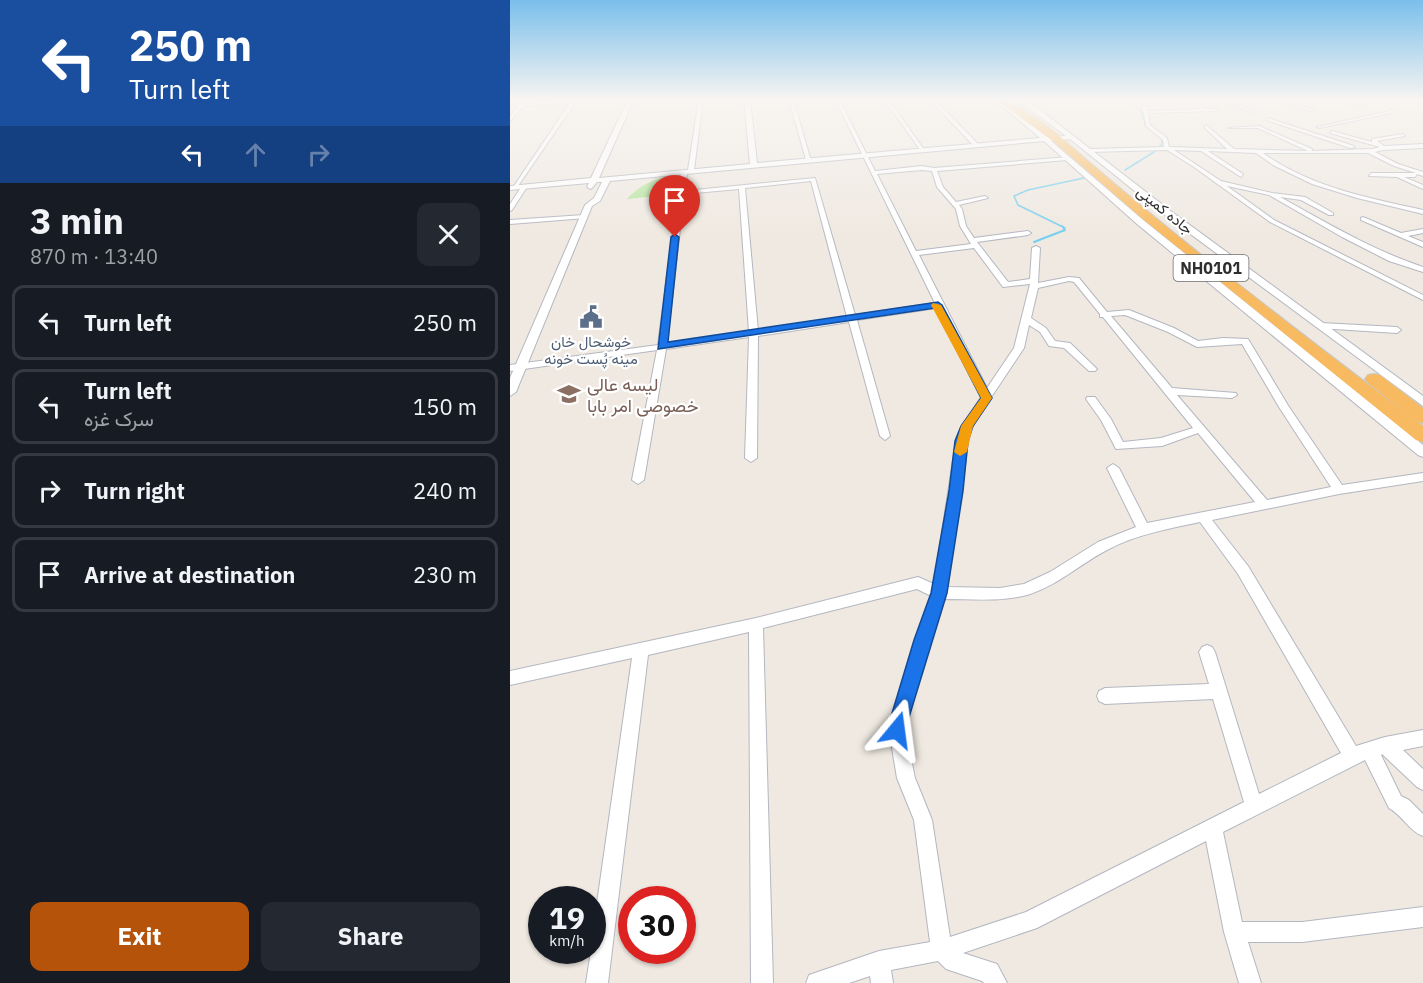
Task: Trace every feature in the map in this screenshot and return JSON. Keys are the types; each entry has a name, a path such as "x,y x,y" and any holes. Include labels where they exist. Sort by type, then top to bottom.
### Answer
{"highway":[{"name":"جاده کمپنی","path":"1062,145 1146,217 1423,436"},
{"name":"جاده کمپنی","path":"1063,145 1423,417"}],"street":[{"path":"510,209 515,186 544,145"},
{"path":"589,205 587,199 589,192 612,145"},
{"path":"638,480 662,346 681,193 693,145"},
{"path":"752,145 754,165"},
{"path":"805,145 809,160"},
{"path":"860,145 938,305 987,398"},
{"path":"918,145 922,150"},
{"path":"908,152 976,145"},
{"path":"688,171 989,145"},
{"path":"1059,145 1067,158 1140,222 1423,452"},
{"path":"1073,145 1091,151 1167,148 1258,152 1314,152 1423,146"},
{"path":"1166,145 1167,148 1195,164 1253,210 1423,298"},
{"path":"1226,145 1233,151"},
{"path":"1299,145 1314,152"},
{"path":"1344,145 1359,150"},
{"path":"1378,145 1386,148"},
{"path":"1320,146 1330,151"},
{"path":"1202,149 1243,174 1219,182"},
{"path":"1367,150 1396,165 1423,174"},
{"path":"1091,151 1165,211 1423,401"},
{"path":"1258,152 1279,168 1330,188 1423,212"},
{"path":"873,173 1067,158"},
{"path":"515,186 824,160"},
{"path":"563,182 600,169"},
{"path":"510,392 516,367 589,205 597,199 613,169 636,176"},
{"path":"934,170 940,187 961,215 963,226 1006,285 1076,280 1264,505"},
{"path":"1371,176 1423,174"},
{"path":"602,188 636,176"},
{"path":"1399,176 1423,188"},
{"path":"681,193 813,179 885,436"},
{"path":"563,182 589,192"},
{"path":"1219,182 1303,198 1331,214"},
{"path":"742,187 754,334 752,458"},
{"path":"1267,192 1344,236 1392,259 1423,270"},
{"path":"954,204 985,198"},
{"path":"510,222 584,217"},
{"path":"1363,219 1423,245"},
{"path":"1401,236 1423,231"},
{"path":"913,254 1028,233"},
{"path":"996,983 989,972 954,961 941,950 932,875 922,820 906,778 897,730 922,640 939,593 962,441 967,426 1019,348 1034,284 1036,248"},
{"path":"516,367 754,334 938,305"},
{"path":"1103,315 1126,312 1171,330 1197,344 1245,341 1284,407 1339,490"},
{"path":"1026,319 1043,330 1052,344 1067,345 1092,369"},
{"path":"1321,326 1397,330"},
{"path":"1169,391 1232,395"},
{"path":"1091,399 1106,418 1120,446 1162,442 1200,429"},
{"path":"1113,468 1143,529"},
{"path":"511,682 918,583 939,593 1000,594 1026,589 1055,576 1103,546 1143,529 1339,490 1423,477"},
{"path":"1203,517 1243,570 1369,750 1395,802 1403,806 1423,827"},
{"path":"756,624 762,983"},
{"path":"597,983 641,650"},
{"path":"1207,652 1254,806"},
{"path":"1105,696 1218,691"},
{"path":"817,983 881,972 1030,921 1369,750 1423,738"},
{"path":"1369,750 1423,782"},
{"path":"1213,828 1234,932 1250,983"},
{"path":"1234,932 1302,932 1423,917"}],"green space":[{"path":"680,174 677,194 627,199 651,182"}],"waterway":[{"path":"1125,170 1161,145"},
{"path":"1063,227 1018,205 1014,196 1028,190 1084,178"},
{"path":"1034,242 1065,230 1063,227"}],"slow traffic":[{"path":"936,305 987,398 967,426 960,452"}],"place":[{"name":"خوشحال خان مینه پُست خونه","path":"591,317"},
{"name":"لیسه عالی خصوصی امر بابا","path":"569,394"}],"route":[{"path":"675,237 662,346 938,305 987,398 967,426 962,441 939,593 922,640 897,730"}]}
